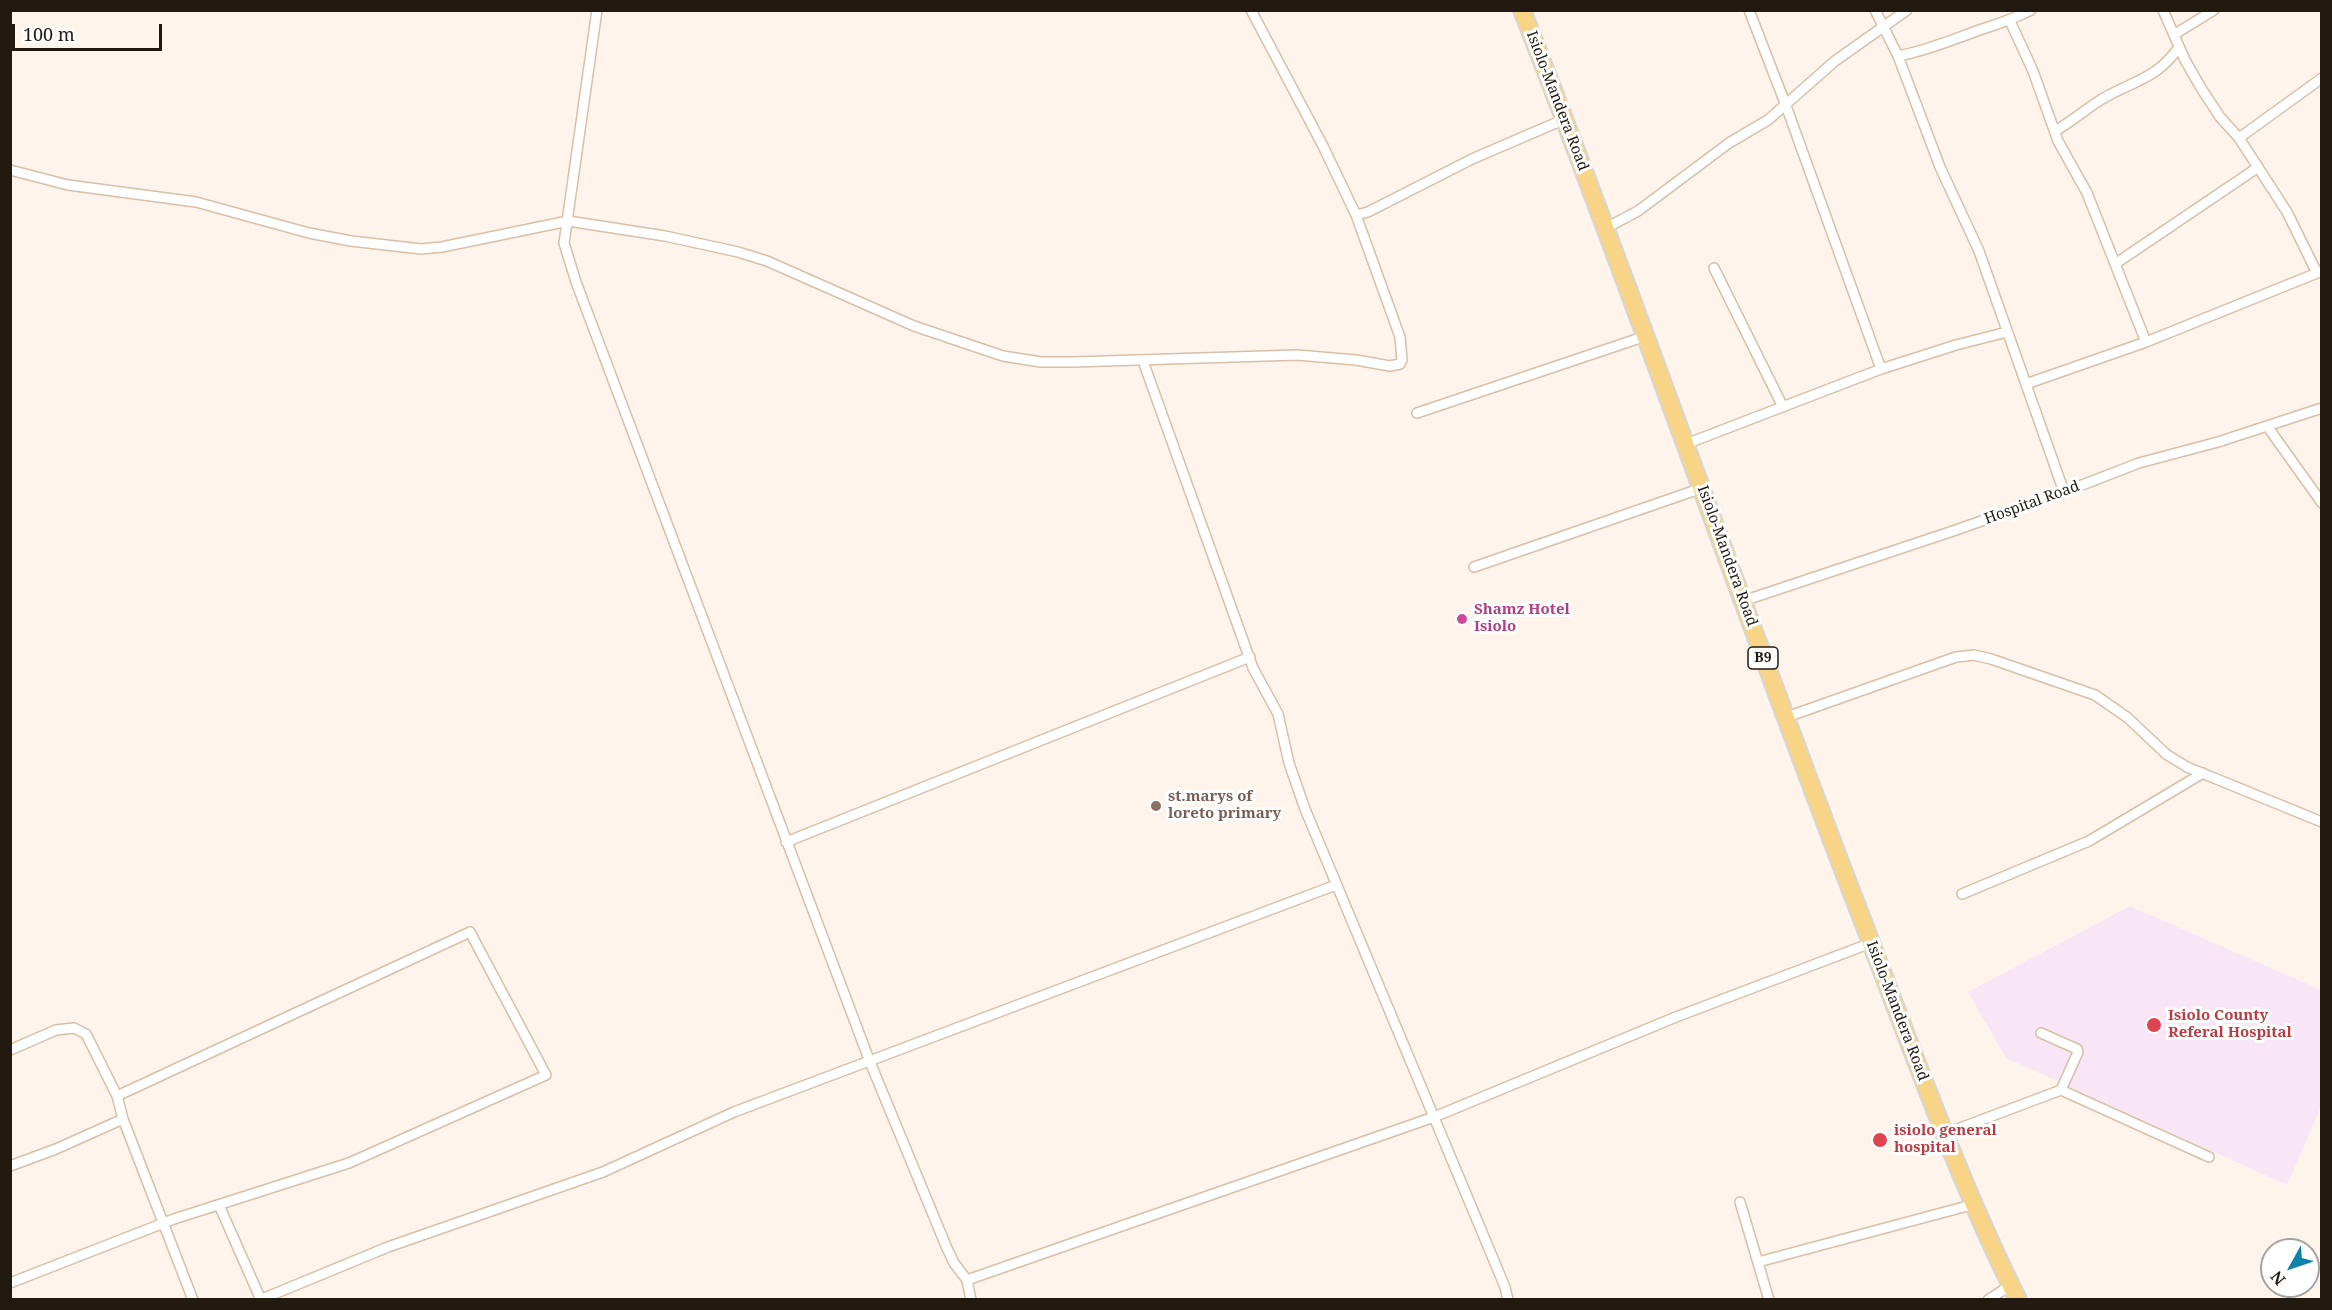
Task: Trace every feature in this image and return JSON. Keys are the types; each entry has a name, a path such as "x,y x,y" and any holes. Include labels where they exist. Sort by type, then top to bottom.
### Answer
{"highway":[{"name":"Isiolo-Mandera Road","path":"1522,10 1686,444 1784,718 1944,1134 2014,1292"}],"street":[{"path":"597,10 564,243 576,282 870,1062 946,1246 954,1263 968,1280 971,1299"},
{"path":"10,170 68,185 196,202 309,232 382,246 421,249 442,247 568,221 665,236 757,258 808,278 937,336 1004,356 1041,362 1297,355 1356,360 1390,366 1400,364 1402,360 1400,337 1356,215 1323,146 1251,10"},
{"path":"1749,10 1881,369"},
{"path":"1875,10 1898,56 1940,167 1979,251 2064,492"},
{"path":"1606,228 1638,211 1729,143 1768,120 1835,61 1907,10"},
{"path":"1898,56 1936,47 1976,31 2010,21 2031,10"},
{"path":"2026,384 2146,342 2319,272 2287,212 2239,138 2210,103 2179,47 2163,10"},
{"path":"2175,34 2214,10"},
{"path":"2010,21 2033,71 2055,131 2081,179 2146,342"},
{"path":"2055,131 2103,99 2149,77 2169,60 2179,47"},
{"path":"2239,138 2322,78"},
{"path":"1356,215 1368,212 1472,159 1565,119"},
{"path":"2115,264 2257,168"},
{"path":"1714,268 1783,407"},
{"path":"1686,444 1881,369 1956,345 2007,332"},
{"path":"1417,413 1646,336"},
{"path":"1143,361 1262,689 1278,714 1294,779 1336,885 1501,1277 1508,1299"},
{"name":"Hospital Road","path":"1743,601 1864,562 2064,492 2139,463 2218,442 2322,408"},
{"path":"2267,426 2322,503"},
{"path":"1474,567 1702,488"},
{"path":"1784,718 1956,657 1974,655 2037,673 2095,695 2128,718 2166,754 2187,767 2322,822"},
{"path":"786,842 1250,657"},
{"path":"1962,894 2089,841 2203,773"},
{"path":"219,1205 261,1299 388,1247 603,1172 734,1112 1336,885"},
{"path":"10,1283 164,1223 349,1163 546,1075 470,932 117,1096"},
{"path":"968,1280 1434,1117 1676,1017 1871,943"},
{"path":"10,1050 56,1030 74,1028 86,1034 117,1096 123,1119 193,1299"},
{"path":"1944,1134 2061,1089 2078,1052 2077,1049 2041,1033"},
{"path":"2061,1089 2209,1156"},
{"path":"10,1167 123,1119"},
{"path":"1740,1202 1769,1299"},
{"path":"1758,1262 1975,1204"},
{"path":"1988,1299 2014,1292"}],"shaded area":[{"name":"Isiolo County Referal Hospital","path":"2130,906 2321,990 2321,1107 2287,1185 2006,1058 1968,992"}],"place":[{"name":"Shamz Hotel Isiolo","path":"1462,619"},
{"name":"st.marys of loreto primary","path":"1156,806"},
{"name":"Isiolo County Referal Hospital","path":"2154,1025"},
{"name":"isiolo general hospital","path":"1880,1140"}]}
